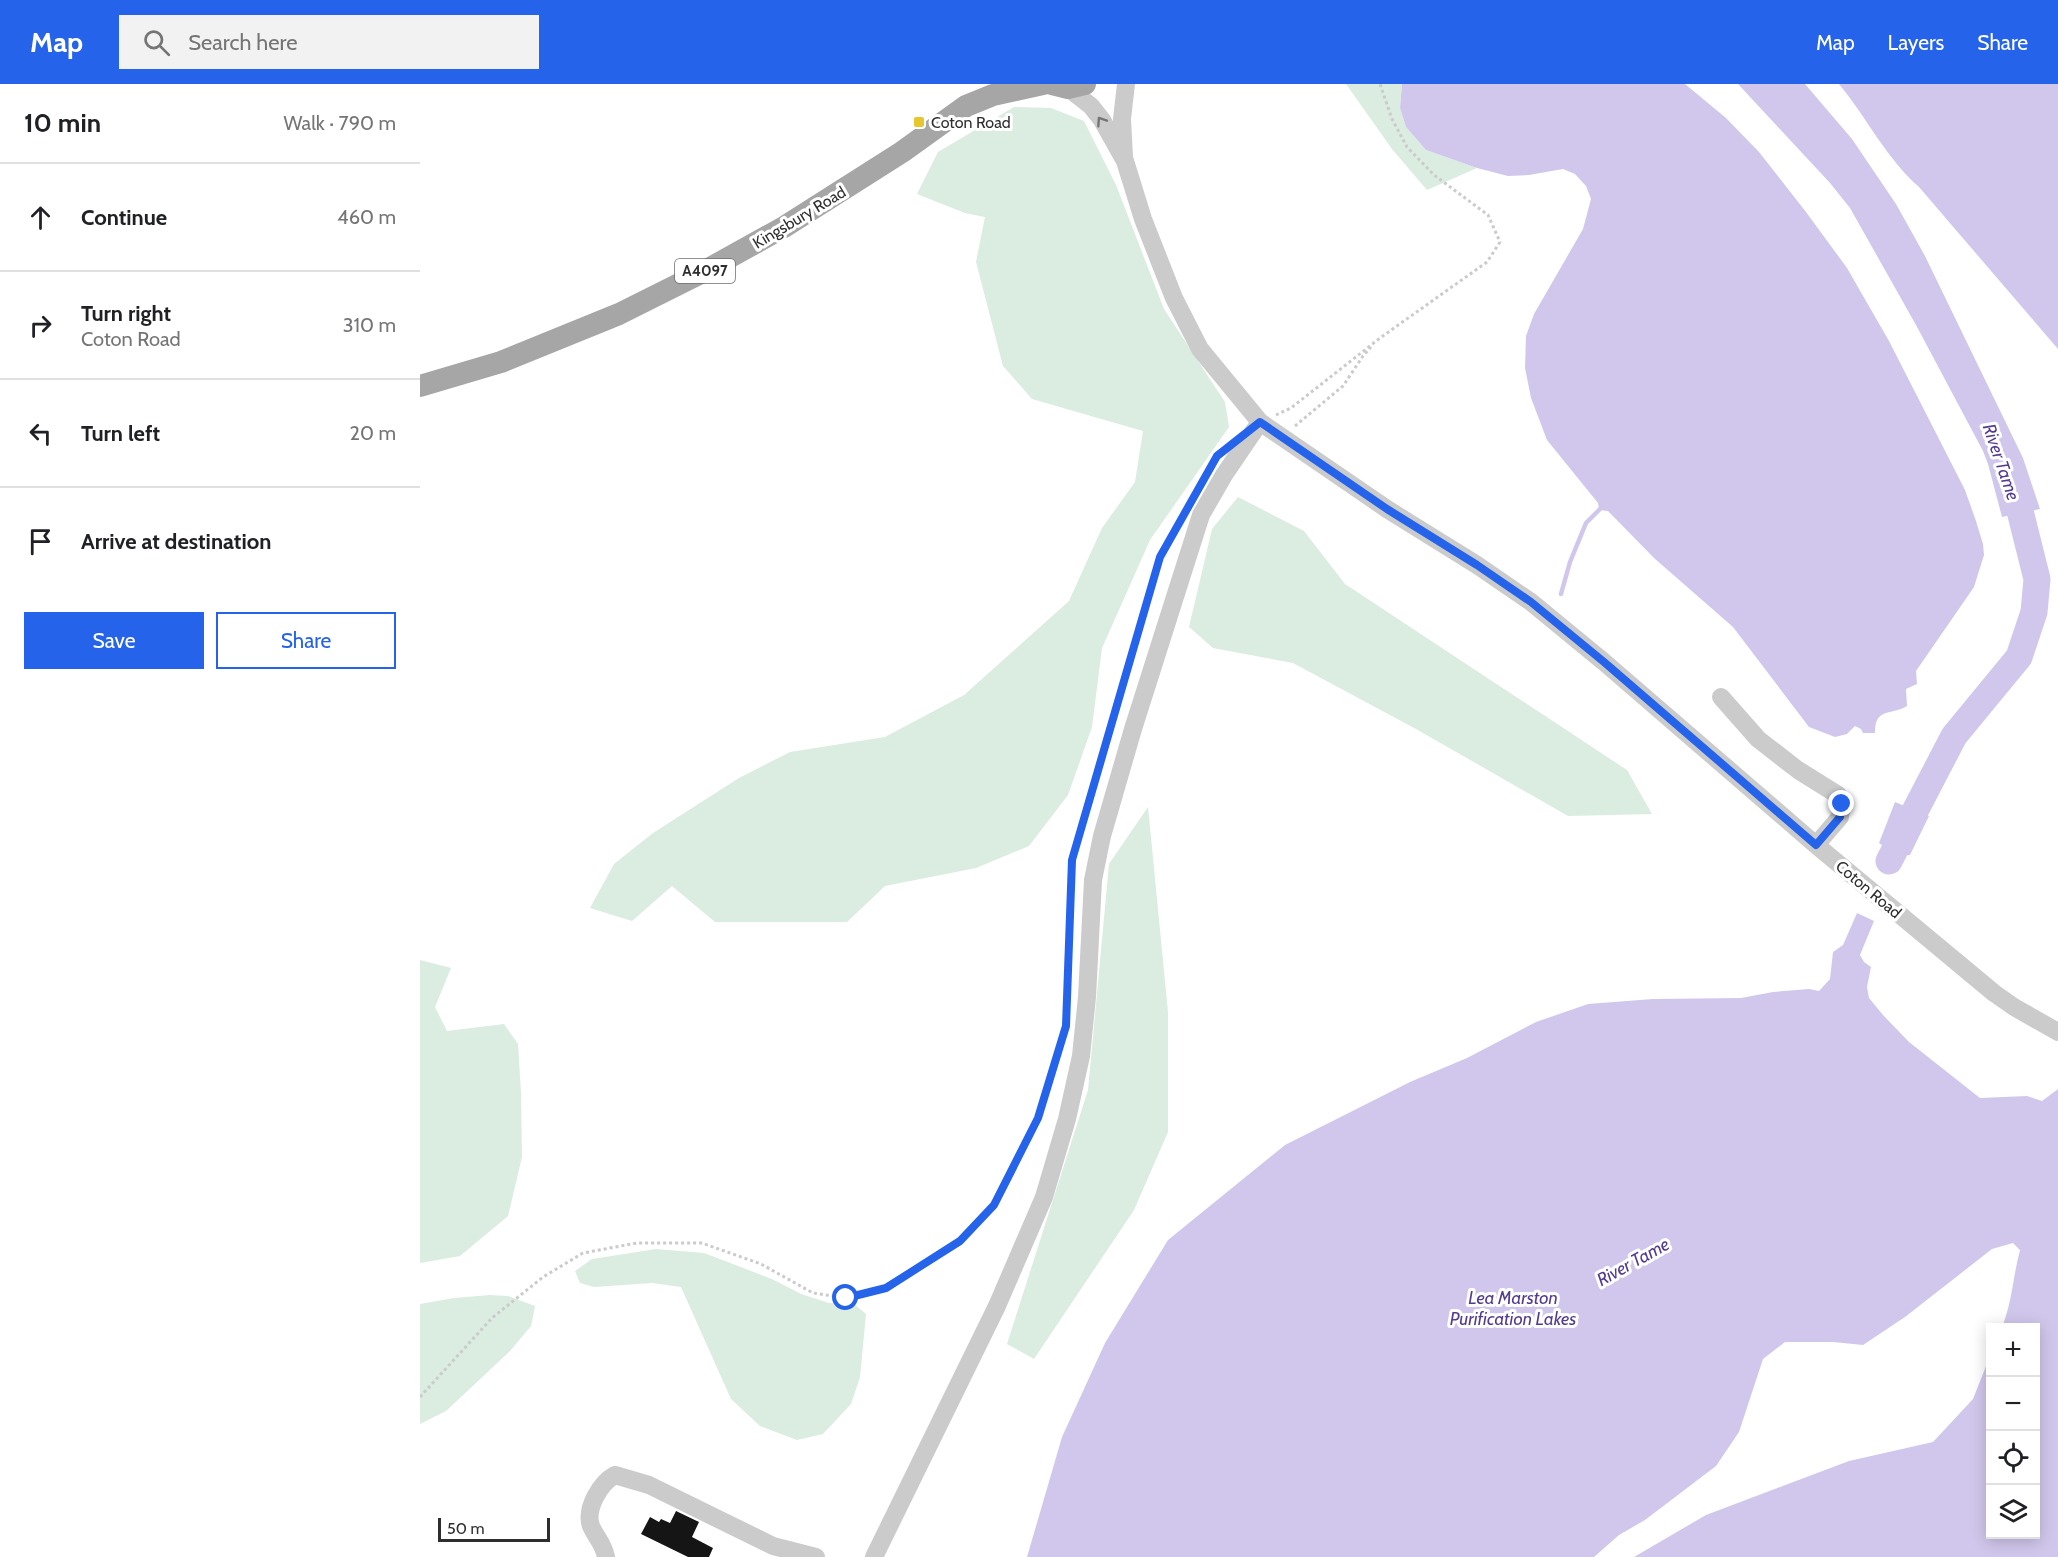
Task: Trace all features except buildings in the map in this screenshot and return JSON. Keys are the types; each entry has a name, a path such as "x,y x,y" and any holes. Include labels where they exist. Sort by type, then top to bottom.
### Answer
{"main road":[{"name":"A4097","path":"966,106 980,84"},
{"name":"A4097","path":"966,106 993,95 1043,84"},
{"name":"Kingsbury Road","path":"420,386 501,362 619,314 703,273 784,227 863,178 966,106"}],"street":[{"name":"Coton Road","path":"1125,161 1122,119 1126,84"},
{"name":"Coton Road","path":"1068,85 1102,120 1125,161 1143,219 1174,298 1200,349 1260,422 1387,509 1531,602 1994,993 2058,1032"},
{"path":"874,1557 997,1306 1044,1197 1067,1119 1081,1056 1087,997 1093,880 1102,836 1133,729 1201,515 1224,475 1260,422"},
{"path":"1721,698 1758,739 1798,770 1838,795 1842,804 1840,817 1816,845"},
{"path":"606,1557 604,1547 591,1525 591,1511 597,1494 607,1480 615,1475 649,1485 773,1546 811,1556"}],"path":[{"path":"1260,422 1291,408 1380,338 1487,262 1500,242 1488,215 1434,175 1407,147 1392,119 1380,84"},
{"path":"1281,436 1343,386 1363,356 1380,338"},
{"path":"420,1397 492,1318 543,1276 583,1253 637,1243 702,1243 761,1264 813,1293 846,1298 886,1288 960,1241 994,1205 1038,1118 1066,1026 1072,860 1160,557 1183,517"}],"green space":[{"path":"1346,84 1402,84 1400,108 1406,127 1426,150 1477,168 1427,190 1392,149"},
{"path":"1014,107 1051,108 1084,121 1116,185 1164,309 1225,402 1229,427 1150,540 1102,648 1092,727 1068,795 1029,846 976,868 885,886 847,922 715,922 672,886 632,921 590,908 614,864 653,833 739,778 790,752 885,737 964,695 1069,601 1102,528 1135,482 1143,431 1032,399 1003,366 976,262 985,217 965,213 917,194 938,152"},
{"path":"1238,497 1304,531 1345,584 1627,770 1652,814 1568,816 1416,729 1293,663 1213,648 1189,627 1212,529"},
{"path":"1148,807 1168,1012 1168,1132 1134,1210 1034,1359 1007,1344 1088,1090 1109,864"},
{"path":"420,960 451,968 435,1007 447,1031 504,1024 518,1044 522,1157 508,1216 460,1256 420,1263"},
{"path":"656,1249 704,1253 772,1279 801,1294 829,1303 854,1304 866,1314 860,1377 851,1404 823,1434 797,1440 760,1426 731,1399 681,1287 652,1283 594,1287 580,1283 575,1271 592,1259"},
{"path":"490,1295 508,1296 535,1306 531,1326 510,1351 446,1411 420,1424 420,1304"}],"water":[{"path":"1402,84 1685,84 1726,118 1759,152 1847,268 1889,341 1965,490 1983,544 1984,555 1974,587 1916,671 1917,684 1906,689 1907,706 1881,716 1878,719 1875,733 1863,733 1855,726 1847,734 1835,737 1809,727 1733,627 1654,558 1608,511 1599,510 1598,503 1547,440 1531,398 1525,368 1526,336 1534,314 1583,229 1591,199 1586,186 1575,174 1563,169 1508,176 1426,150 1406,127 1400,108"},
{"path":"1738,84 1805,84 1852,139 1896,204 1925,256 2023,458 2040,509 2002,517 1983,451 1850,208 1830,183"},
{"path":"1839,84 2058,84 2058,349 1919,187 1907,176"},
{"path":"1895,802 1929,816 1910,855 1903,855 1899,864 1881,858 1883,846 1879,843"},
{"name":"Lea Marston Purification Lakes","path":"1857,913 1874,921 1860,955 1871,967 1867,987 1869,998 1909,1042 1980,1098 2027,1096 2042,1101 2058,1089 2058,1557 1634,1557 1706,1515 1849,1461 1933,1442 1973,1399 1986,1366 1986,1539 2040,1539 2040,1323 2003,1323 2020,1250 2013,1243 1992,1249 1905,1317 1863,1345 1833,1342 1785,1342 1763,1359 1739,1432 1716,1466 1645,1520 1619,1535 1594,1557 1027,1557 1062,1437 1105,1343 1168,1240 1285,1145 1410,1082 1467,1058 1536,1022 1588,1004 1653,999 1741,998 1773,992 1809,989 1819,991 1830,979 1833,952 1843,945"}],"waterway":[{"name":"River Tame","path":"1889,861 1954,736 2019,657 2034,612 2037,579 2010,479"},
{"path":"1561,594 1570,562 1586,523 1599,510"}],"place":[{"name":"Coton Road","path":"919,122"}],"route":[{"path":"846,1298 886,1288 960,1241 994,1205 1038,1118 1066,1026 1072,860 1160,557 1217,456 1260,422 1387,509 1531,602 1816,845 1840,817 1842,804"}]}
